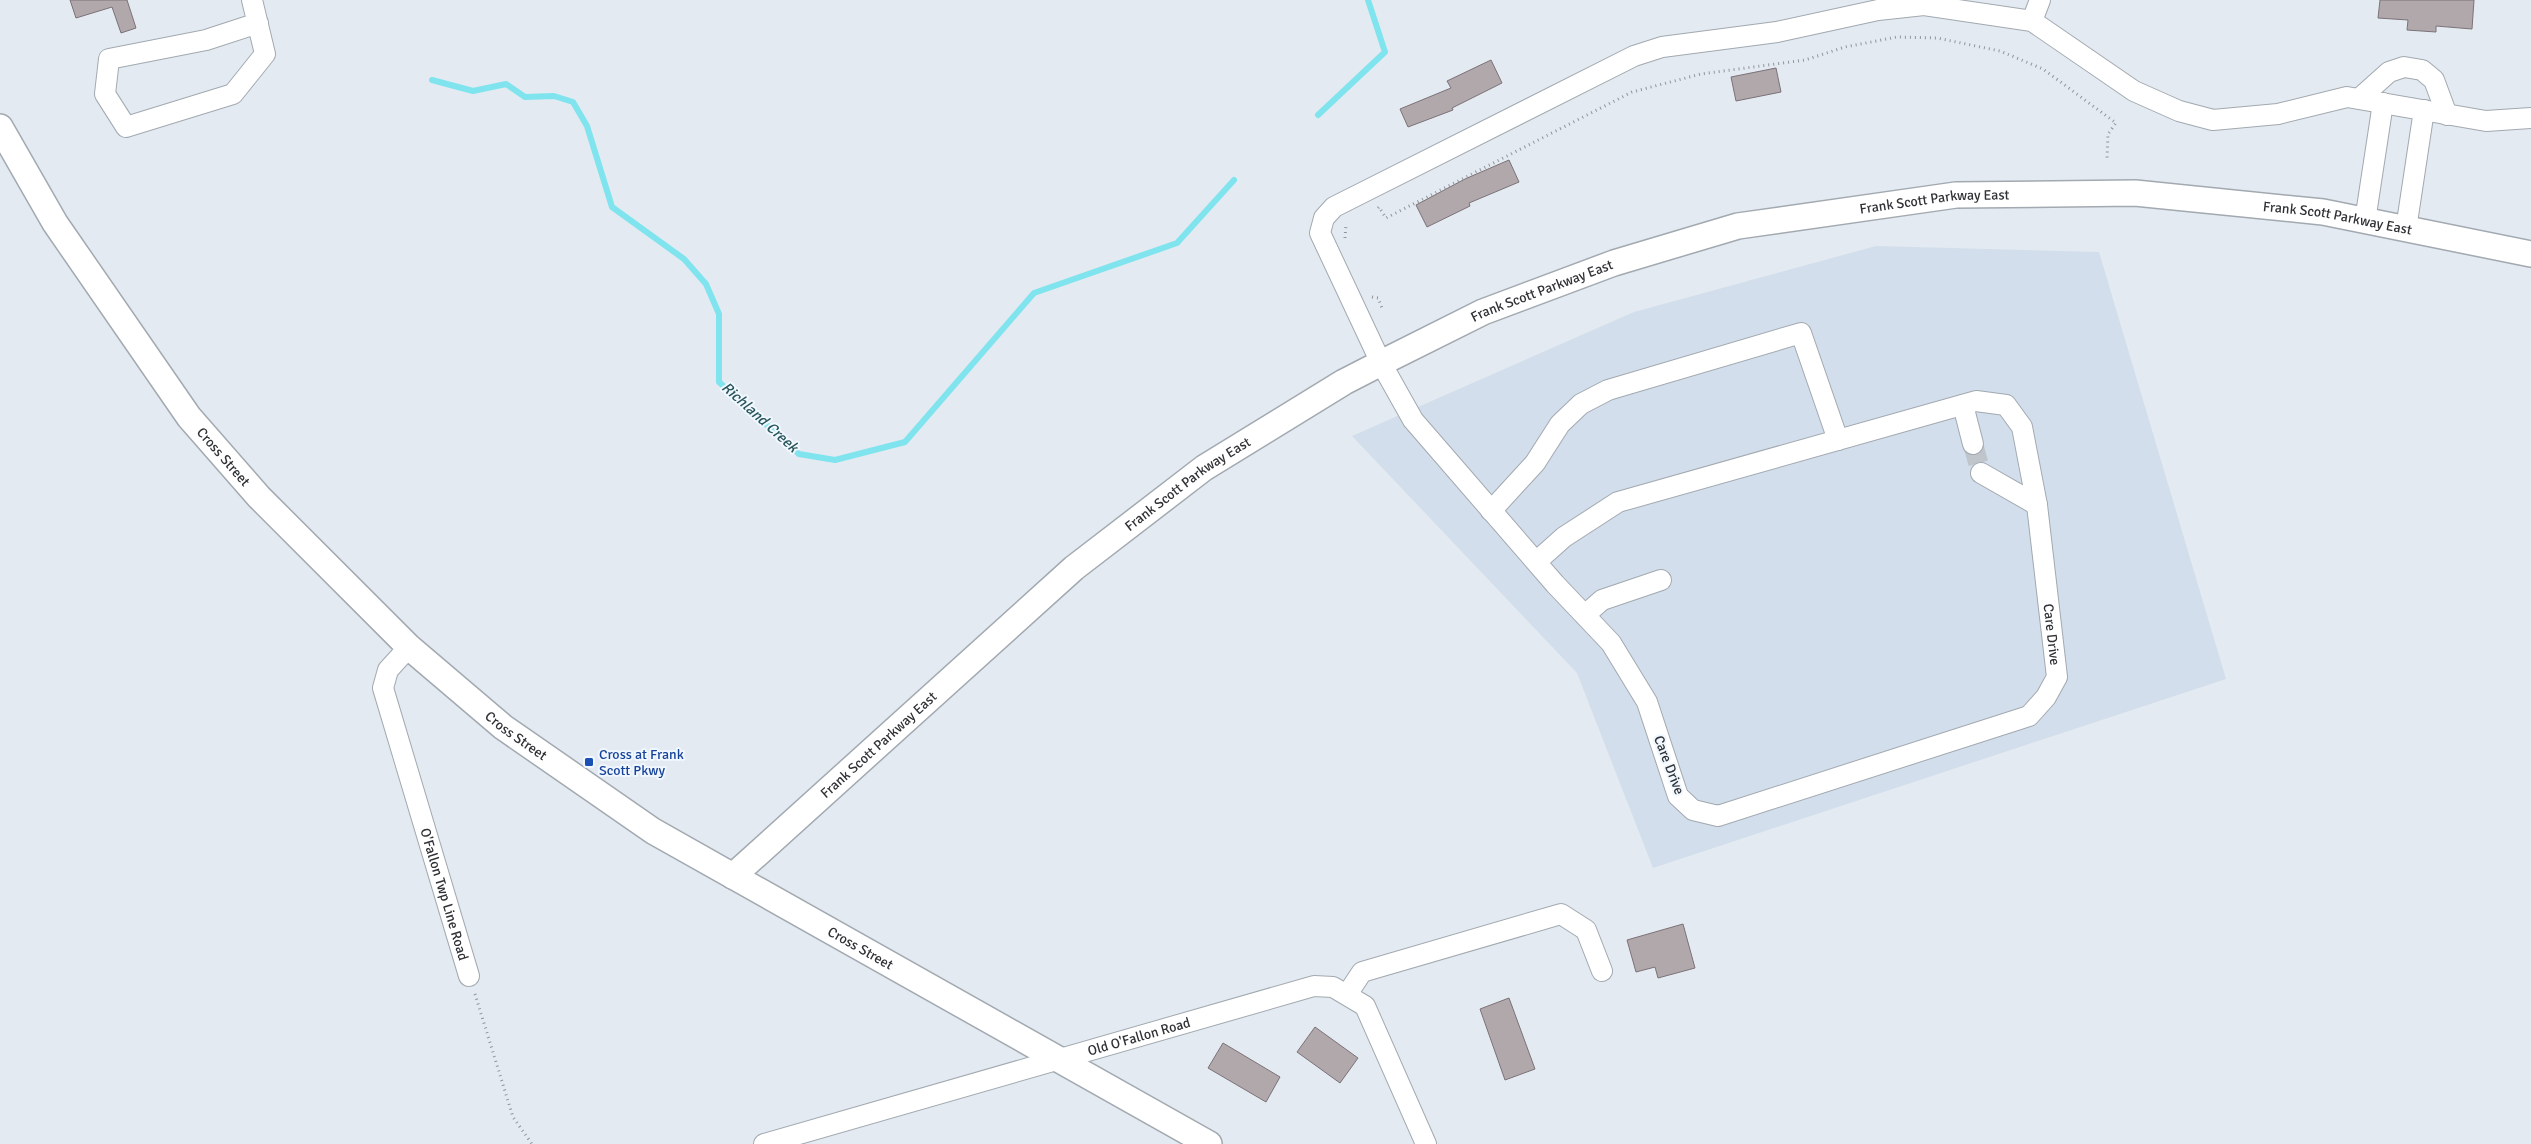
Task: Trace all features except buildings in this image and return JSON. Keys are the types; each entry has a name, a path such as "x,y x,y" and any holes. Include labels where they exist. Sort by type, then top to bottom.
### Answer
{"main road":[{"name":"Cross Street","path":"0,127 54,223 189,417 259,497 409,647 503,728 653,831 1209,1144"},
{"name":"Frank Scott Parkway East","path":"733,876 1074,568 1204,468 1344,382 1483,312 1614,264 1738,226 1956,196 2135,193 2323,212 2531,254"}],"street":[{"path":"252,0 258,23 266,54 233,94 126,127 105,94 109,59 206,40 258,23"},
{"path":"2040,0 2032,21 2134,91 2178,111 2213,120 2278,114 2347,97 2486,121 2531,118"},
{"name":"Care Drive","path":"1536,562 1564,537 1618,502 1976,401 2006,405 2022,427 2037,505 2057,677 2046,697 2029,716 1718,816 1693,810 1678,796 1647,702 1611,643 1536,562 1412,420 1381,363 1320,234 1324,218 1334,207 1634,56 1662,48 1777,32 1878,10 1924,5 2032,21"},
{"path":"2360,98 2388,72 2404,67 2422,70 2434,80 2447,115"},
{"path":"2365,221 2383,103"},
{"path":"2406,229 2424,110"},
{"path":"1491,511 1535,463 1560,424 1581,404 1608,390 1801,332 1838,440"},
{"path":"1963,405 1973,444"},
{"path":"1982,473 2037,505"},
{"path":"1585,616 1602,600 1661,580"},
{"name":"O'Fallon Twp Line Road","path":"409,647 388,670 383,688 469,976"},
{"path":"1348,993 1362,972 1561,914 1574,920 1586,930 1602,971"},
{"name":"Old O'Fallon Road","path":"764,1144 1314,986 1334,987 1348,993 1365,1006 1426,1144"}],"path":[{"path":"1371,211 1380,207 1386,218 1632,92 1701,74 1805,60 1845,47 1897,37 1937,38 2000,51 2044,69 2116,123 2108,134 2107,159"},
{"path":"1346,222 1346,240"},
{"path":"1370,296 1378,298 1382,308"},
{"name":"O'Fallon Twp Line Road","path":"469,976 513,1118 532,1144"}],"shaded area":[{"path":"1876,246 2099,252 2226,679 1653,868 1577,673 1352,436 1634,312"}],"waterway":[{"name":"Richland Creek","path":"1318,115 1385,52 1368,0"},
{"name":"Richland Creek","path":"432,80 473,91 506,84 525,97 554,96 573,102 587,126 612,207 684,259 706,284 719,314 719,382 799,454 835,460 905,442 1034,293 1177,243 1234,180"}],"tunnel":[{"path":"1973,444 1981,473"}],"place":[{"name":"Cross at Frank Scott Pkwy","path":"589,762"}]}
